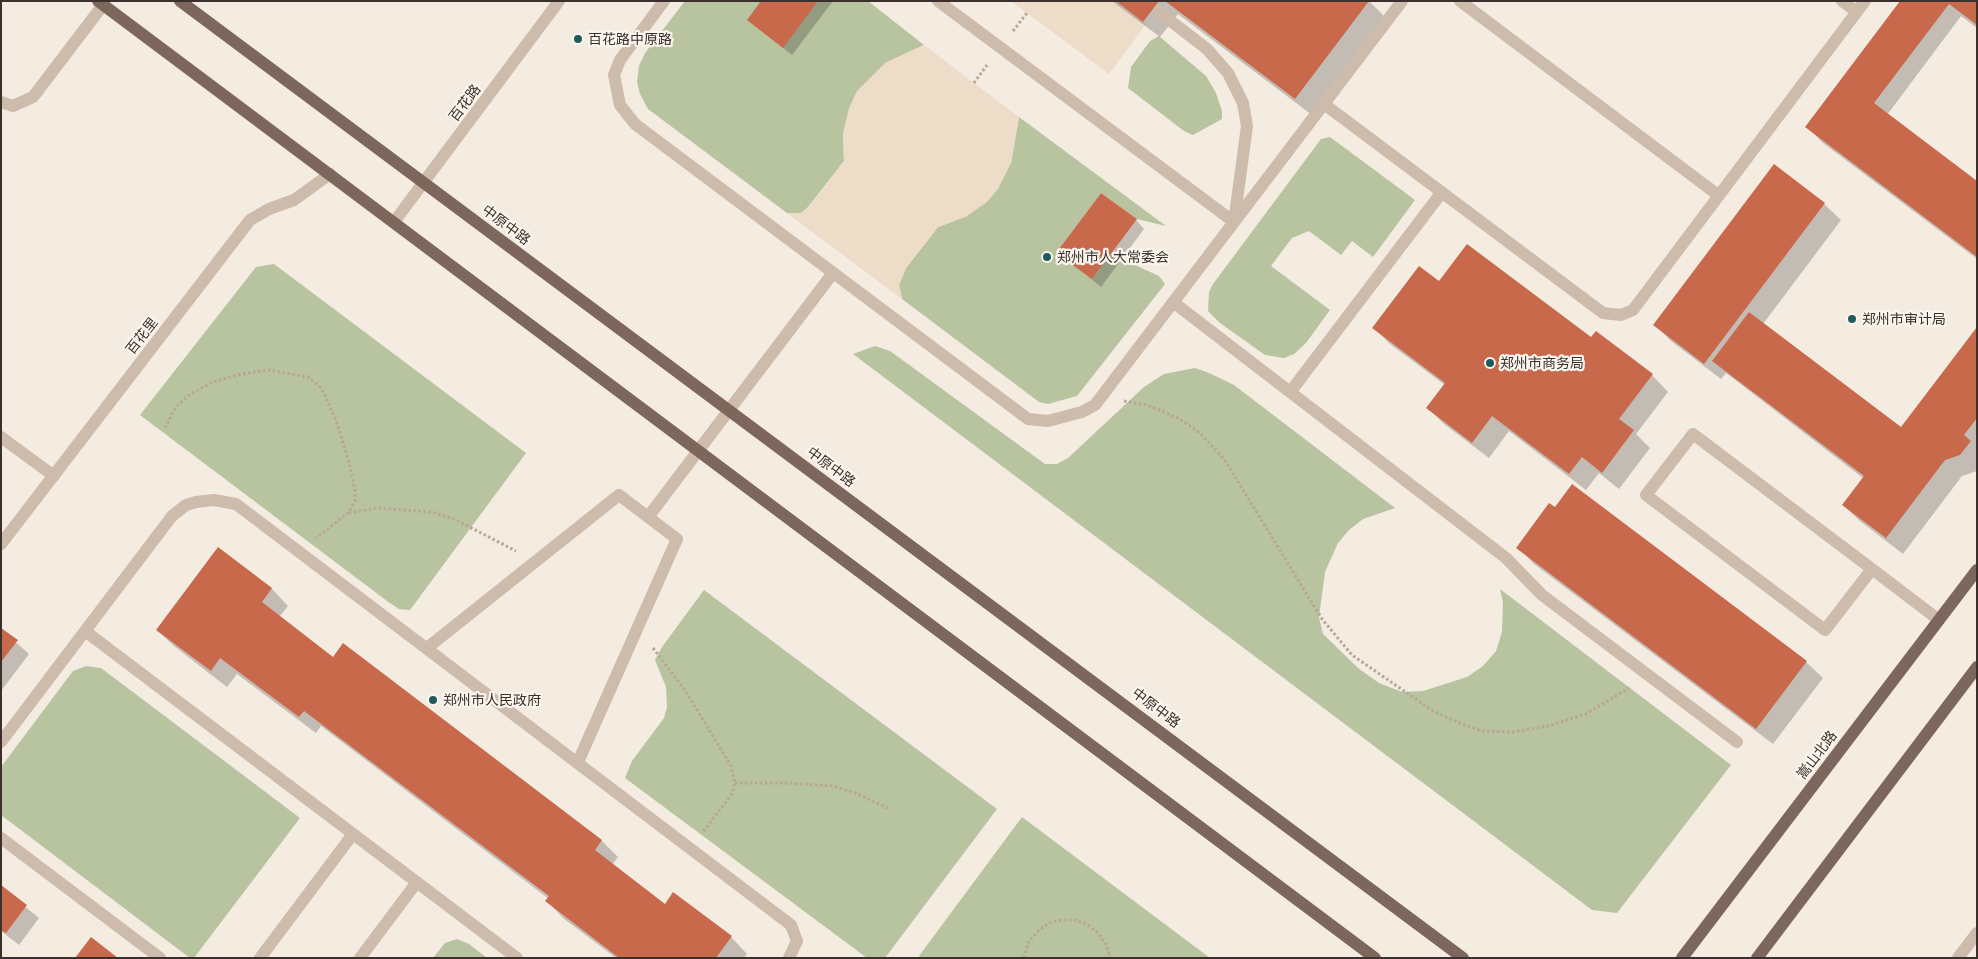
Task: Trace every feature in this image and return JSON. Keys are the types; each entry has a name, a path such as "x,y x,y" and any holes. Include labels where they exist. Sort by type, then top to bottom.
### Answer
{"main road":[{"name":"中原中路","path":"180,1 1463,958"},
{"path":"101,3 1375,958"},
{"name":"嵩山北路","path":"1682,958 1977,570"},
{"path":"1757,958 1977,666"}],"street":[{"name":"百花路","path":"394,222 560,1"},
{"path":"664,1 620,60 614,75 620,105 635,124 1028,419 1048,421 1063,418 1095,405 1402,1"},
{"path":"938,1 1234,222"},
{"path":"1460,1 1718,195"},
{"path":"1842,1 1856,12"},
{"path":"1324,104 1603,313 1621,315 1633,310 1865,1"},
{"path":"1,102 13,106 32,97 101,3"},
{"path":"1159,12 1207,49 1228,73 1243,103 1247,126 1234,222"},
{"name":"百花里","path":"1,544 250,220 269,209 294,200 330,174"},
{"path":"1291,391 1442,192"},
{"path":"648,517 833,273"},
{"path":"1173,302 1506,558 1542,595 1737,742"},
{"path":"1872,569 1825,630 1646,495 1693,434 1872,569 1939,620"},
{"path":"1,437 54,476"},
{"path":"427,648 618,495 648,517 677,539 578,762"},
{"path":"1,742 172,516 186,505 214,500 236,504 692,848 790,925 797,941 789,958"},
{"path":"85,631 517,958"},
{"path":"260,958 353,834"},
{"path":"1,838 160,958"},
{"path":"360,958 417,882"},
{"path":"1958,958 1977,933"}],"path":[{"path":"165,428 175,408 190,394 213,382 241,374 269,370 308,377 322,389 336,420 349,462 356,491 355,501 348,513 299,552"},
{"path":"1101,397 1147,405 1178,418 1200,434 1224,460 1322,619 1352,655 1433,711 1459,723 1482,730 1513,732 1548,726 1586,714 1611,701 1648,675"},
{"path":"348,513 377,508 432,512 454,519 536,561"},
{"path":"637,628 685,690 731,766 735,783 732,794 692,848"},
{"path":"735,783 786,783 833,786 855,793 890,809"},
{"path":"1024,958 1029,940 1049,923 1062,920 1075,920 1088,925 1098,933 1106,944 1110,957 1114,958"}],"green space":[{"path":"685,1 868,1 924,45 885,63 843,133 844,161 808,207 801,213 787,213 648,109 640,94 637,82 639,66 645,53"},
{"path":"1159,36 1206,76 1216,93 1222,111 1222,119 1193,135 1184,131 1128,88 1131,67 1150,41"},
{"path":"1019,117 1166,226 1137,219 1101,193 1057,252 1092,279 1111,254 1159,276 1165,284 1077,396 1048,404 1039,402 902,299 899,285 906,268 938,227 967,216 1011,163"},
{"path":"1330,137 1415,200 1373,257 1352,241 1341,255 1309,231 1292,238 1271,266 1330,310 1306,343 1294,354 1284,358 1265,355 1220,323 1208,311 1209,292 1321,139"},
{"path":"274,264 526,453 410,610 399,609 387,601 140,415 256,267"},
{"path":"875,346 890,351 1045,464 1057,464 1068,458 1144,387 1164,374 1195,368 1234,385 1395,508 1363,519 1349,530 1338,543 1325,572 1319,617 1323,634 1358,668 1379,683 1402,692 1423,691 1467,677 1483,666 1496,651 1502,632 1503,602 1500,589 1731,765 1617,913 1592,910 853,354"},
{"path":"704,590 997,809 885,958 867,958 625,778 632,761 664,718 667,707 666,687 655,660 662,647"},
{"path":"86,666 101,668 300,818 194,958 190,958 1,815 1,767 73,671"},
{"path":"1022,817 1210,958 921,958 919,956"},
{"path":"457,939 469,944 487,958 433,958 445,943"}],"shaded area":[{"path":"1011,1 1116,1 1146,24 1109,74"},
{"path":"924,45 1019,117 1011,163 998,189 987,202 967,216 938,227 906,268 899,285 902,299 787,213 801,213 808,208 844,161 843,133 849,108 857,91 885,63"}],"building":[{"path":"761,1 818,1 783,48 747,20"},
{"path":"1116,1 1159,1 1143,22"},
{"path":"1165,1 1369,1 1295,99"},
{"path":"1900,1 1977,1 1977,25 1949,4 1874,103 1977,181 1977,257 1805,127"},
{"path":"1774,164 1825,203 1704,364 1653,325"},
{"path":"1101,193 1137,219 1092,279 1056,253"},
{"path":"1467,244 1591,337 1596,331 1653,374 1619,419 1634,430 1602,473 1582,457 1569,474 1492,416 1472,443 1426,408 1445,383 1372,328 1419,266 1439,281"},
{"path":"1749,312 1901,427 1977,327 1977,418 1964,435 1971,441 1960,455 1945,460 1886,538 1842,505 1864,476 1712,361"},
{"path":"1572,484 1807,661 1756,729 1516,548 1549,503 1555,507"},
{"path":"218,547 272,588 262,602 333,657 343,643 602,840 595,850 665,904 673,892 732,936 716,958 619,958 545,901 549,896 304,711 299,717 220,658 211,671 156,630"},
{"path":"1,628 18,640 1,662"},
{"path":"1,885 27,905 6,933 1,930"},
{"path":"91,937 118,958 75,958"}],"place":[{"name":"百花路中原路","path":"578,39"},
{"name":"郑州市人大常委会","path":"1047,257"},
{"name":"郑州市审计局","path":"1852,319"},
{"name":"郑州市商务局","path":"1490,363"},
{"name":"郑州市人民政府","path":"433,700"}]}
